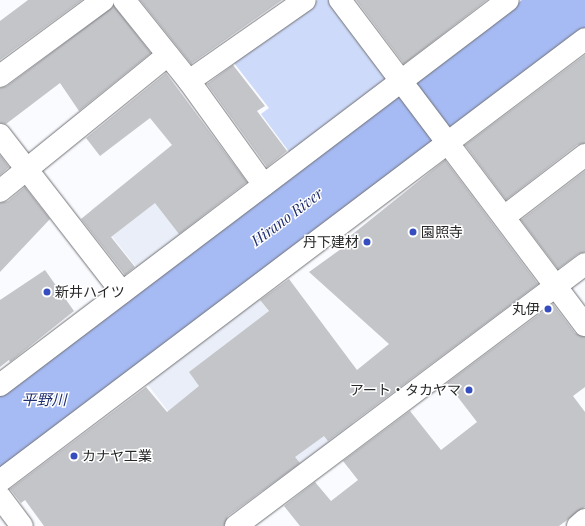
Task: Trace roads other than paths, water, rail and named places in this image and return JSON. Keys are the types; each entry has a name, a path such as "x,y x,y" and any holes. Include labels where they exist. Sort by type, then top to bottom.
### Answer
{"street":[{"path":"0,76 103,0"},
{"path":"124,0 189,81 264,185"},
{"path":"189,81 305,0"},
{"path":"340,0 585,325"},
{"path":"0,385 264,185 402,84 508,0"},
{"path":"0,481 445,141 585,39"},
{"path":"0,191 168,55"},
{"path":"0,135 122,292"},
{"path":"504,217 585,155"},
{"path":"236,526 585,264"},
{"path":"0,497 22,526"},
{"path":"578,526 585,520"}],"water":[{"name":"平野川","path":"522,0 585,0 585,29 0,472 0,394"}],"place":[{"name":"園照寺","path":"413,232"},
{"name":"丹下建材","path":"367,242"},
{"name":"新井ハイツ","path":"47,292"},
{"name":"丸伊","path":"548,309"},
{"name":"アート・タカヤマ","path":"469,390"},
{"name":"カナヤ工業","path":"74,456"}],"water label":[{"name":"Hirano River","path":"287,217"}]}
